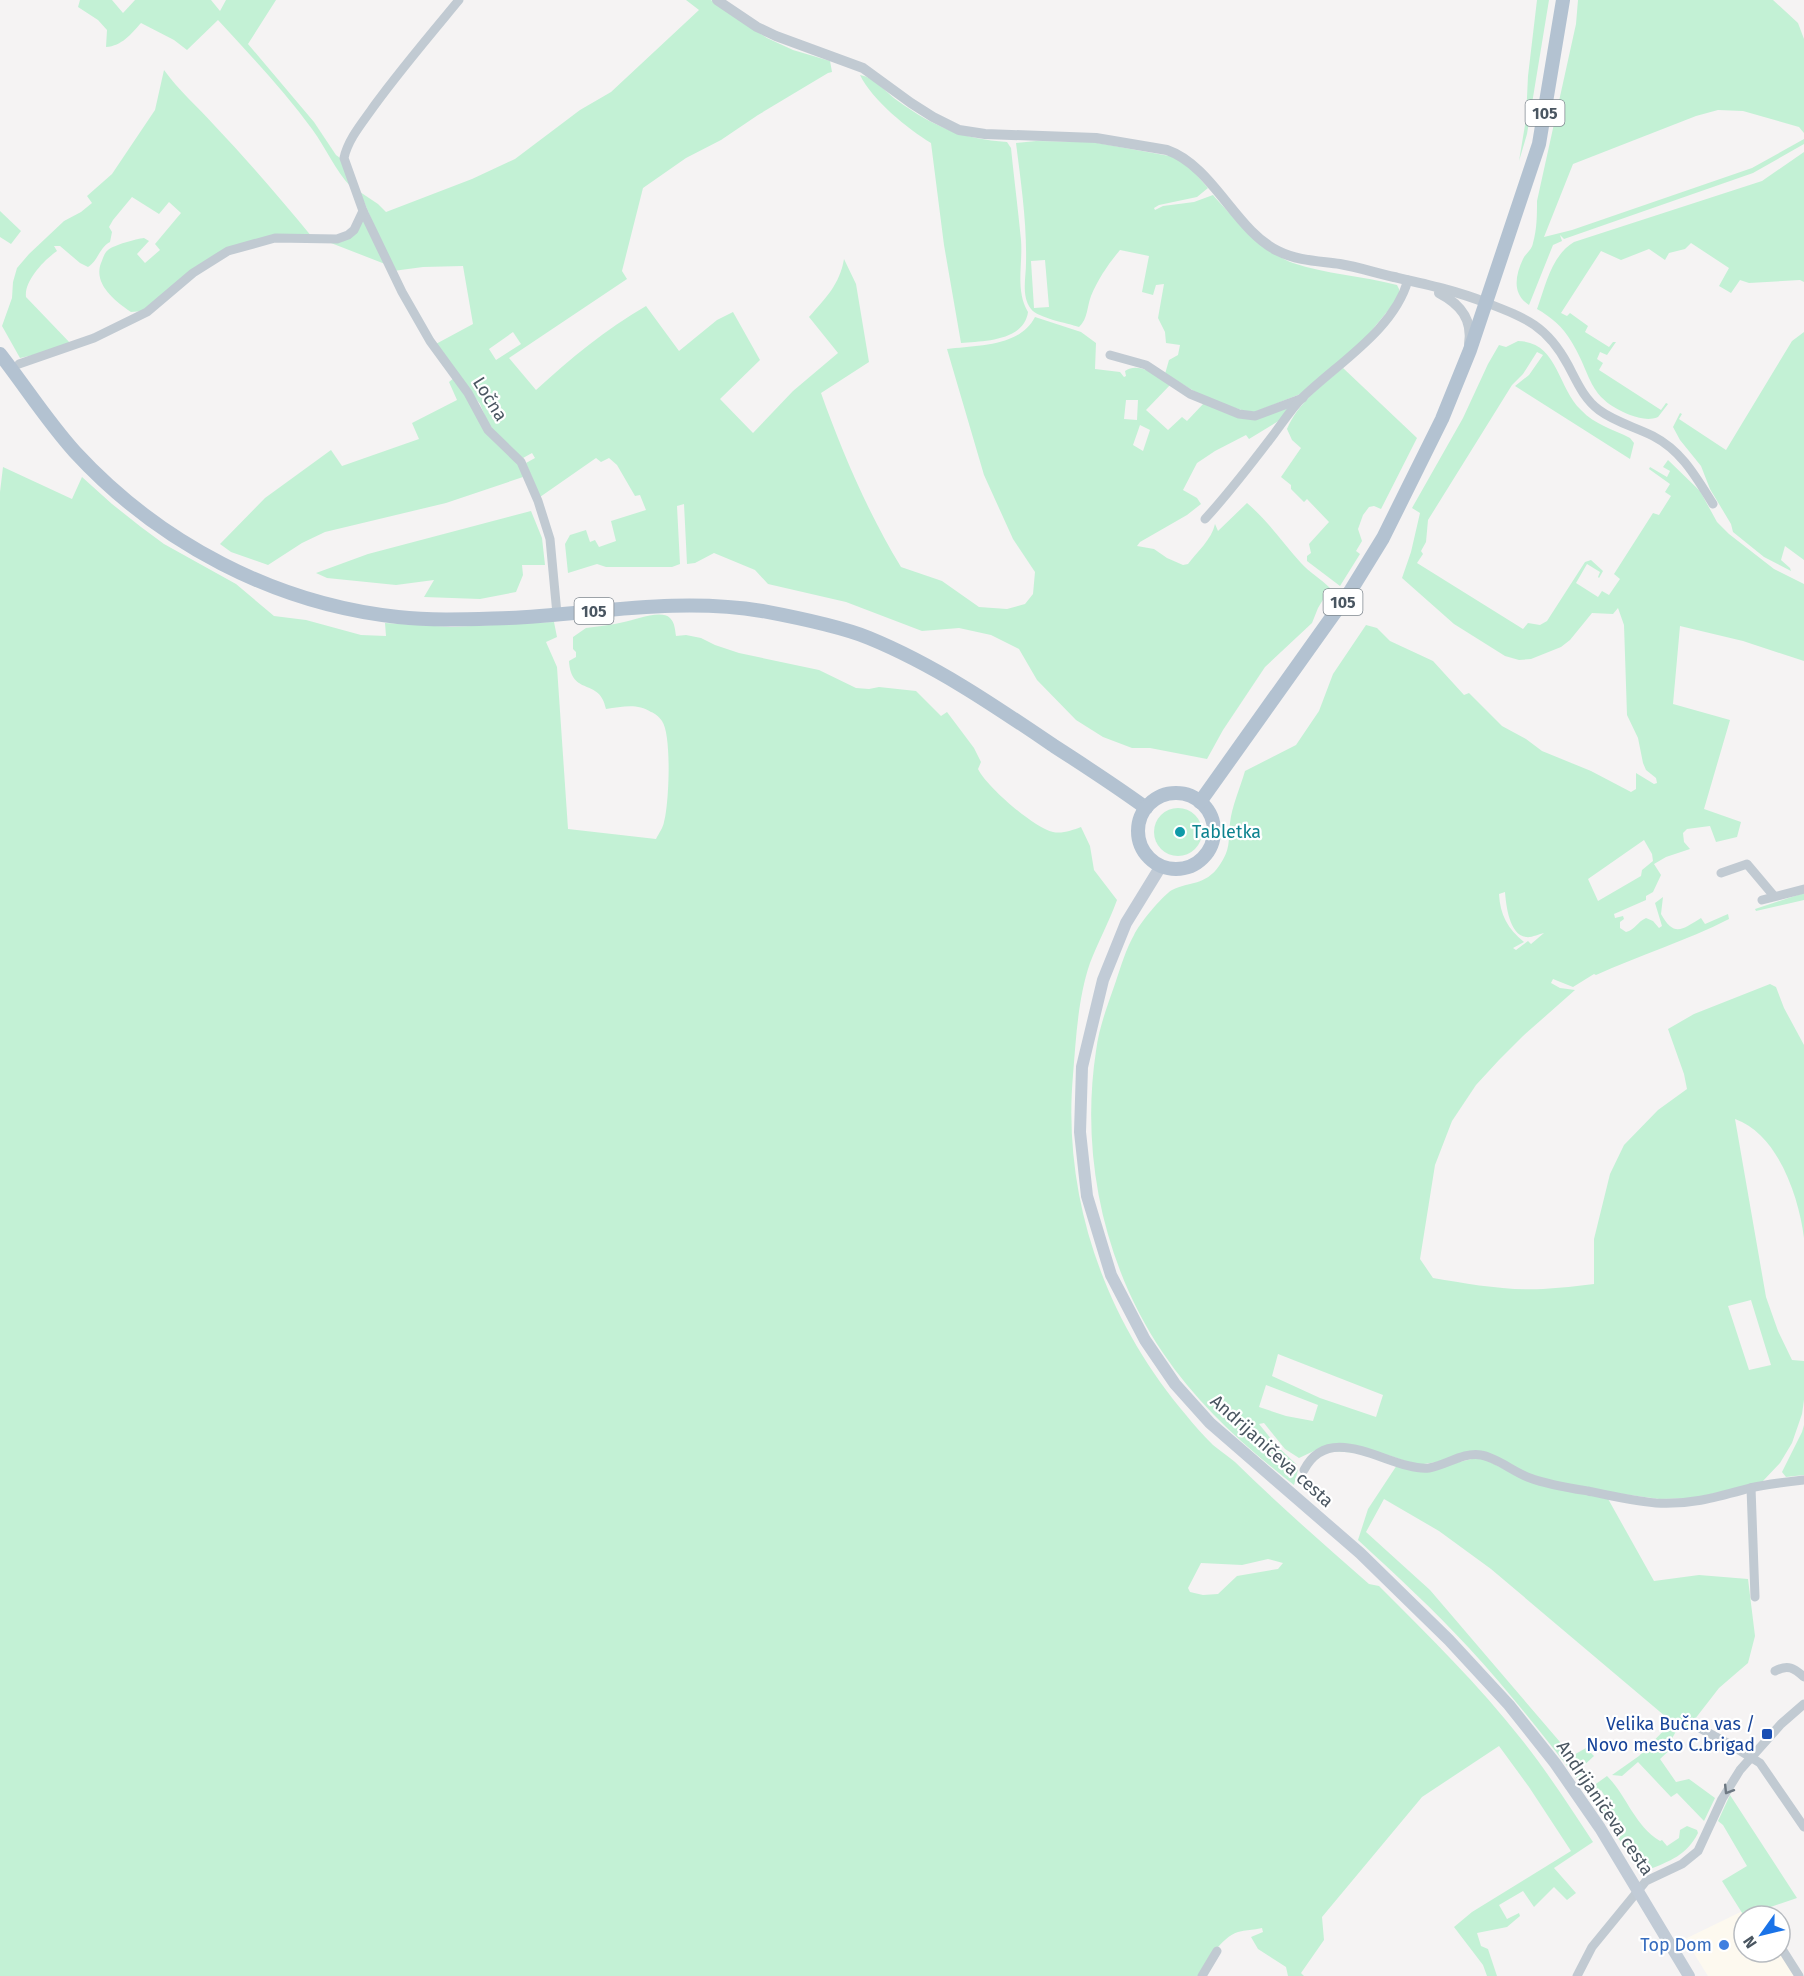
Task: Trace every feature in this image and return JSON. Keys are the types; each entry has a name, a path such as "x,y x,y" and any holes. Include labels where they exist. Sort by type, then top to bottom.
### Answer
{"main road":[{"name":"105","path":"1200,802 1356,582 1383,538 1442,419 1486,303 1539,144 1563,0"},
{"name":"105","path":"0,348 14,365 51,424 104,481 136,509 179,540 228,567 271,586 313,600 398,617 456,619 638,607 722,607 796,618 867,638 932,668 1003,711 1146,808"},
{"name":"105","path":"0,354 14,365"},
{"path":"1172,794 1190,796 1200,802 1208,811 1213,822 1214,834 1211,846 1204,856 1190,866 1172,869 1151,860 1139,840 1140,818 1146,808 1155,799 1172,794"},
{"name":"Andrijaničeva cesta","path":"1161,866 1126,923 1103,980 1082,1067 1080,1132 1087,1196 1111,1275 1145,1340 1175,1384 1210,1423 1360,1553 1449,1640 1509,1705 1555,1763 1594,1819 1689,1976"}],"street":[{"name":"Ločna","path":"459,0 403,66 358,129 346,151 346,166 363,211 402,292 430,341 468,393 488,430 521,462 538,501 550,538 557,614"},
{"path":"717,0 757,27 776,36 863,68 911,103 959,130 985,134 1096,138 1155,147 1176,153 1193,164 1259,237 1275,250 1293,258 1341,265 1408,280 1470,297 1528,319 1554,343 1587,400 1605,414 1655,437 1679,454 1713,504"},
{"path":"14,365 94,338 147,312 193,273 228,251 275,238 337,239 354,230 363,211"},
{"path":"1205,519 1232,489 1303,398 1364,344 1386,320 1404,296 1408,280"},
{"path":"1426,285 1453,300 1468,320 1469,345 1456,384"},
{"path":"1110,355 1146,365 1190,394 1239,414 1255,416 1303,398"},
{"path":"1720,873 1747,864 1773,896"},
{"path":"1762,900 1804,889"},
{"path":"1305,1470 1310,1459 1318,1452 1338,1447 1369,1452 1416,1467 1429,1468 1468,1454 1481,1454 1531,1479 1654,1503 1713,1500 1751,1488 1804,1480"},
{"path":"1751,1488 1755,1597"},
{"path":"1775,1671 1790,1667 1804,1677"},
{"path":"1577,1976 1592,1947 1638,1889 1646,1881 1682,1864 1693,1856 1722,1799 1751,1756 1781,1724 1804,1704"},
{"path":"1696,1726 1760,1763 1804,1827"},
{"path":"1202,1976 1217,1952"}],"shaded area":[{"path":"1732,1916 1732,1964 1792,1964 1792,1958 1803,1976 1708,1976 1685,1939"}],"green space":[{"path":"80,0 112,0 123,13 135,0 211,0 220,11 226,0 276,0 248,44 314,122 340,158 351,187 301,115 218,20 187,50 174,40 141,23 121,42 106,47 107,30 98,20 78,7"},
{"path":"686,0 711,0 767,38 793,50 830,61 832,72 758,115 721,140 686,158 643,188 622,271 627,279 509,358 536,390 589,345 646,306 679,351 717,320 733,312 760,360 720,399 753,433 793,391 838,353 809,317 835,284 844,259 856,284 869,362 821,393 856,482 901,567 942,581 979,607 1007,609 1025,604 1033,594 1035,572 1013,539 984,475 947,349 984,345 1008,339 1028,327 1035,317 1081,332 1096,343 1095,369 1120,372 1124,377 1126,376 1125,371 1131,368 1143,369 1171,384 1146,410 1168,430 1182,417 1187,421 1204,403 1239,418 1287,405 1289,410 1280,420 1249,439 1246,435 1197,463 1183,490 1197,498 1201,504 1137,546 1154,549 1167,558 1183,565 1188,564 1208,540 1215,524 1218,531 1247,503 1304,566 1330,588 1312,623 1265,667 1223,730 1207,759 1150,748 1132,748 1103,737 1076,720 1037,680 1019,649 991,635 959,628 922,631 846,602 768,584 755,570 714,553 695,563 687,564 684,504 677,506 680,564 672,567 606,567 597,564 568,573 565,544 570,535 586,530 590,542 595,540 599,547 616,541 611,521 646,510 640,495 635,496 617,465 609,458 601,462 596,458 540,497 526,463 535,458 532,453 523,458 499,439 488,423 480,404 434,345 473,324 463,266 423,267 393,271 360,192 386,212 472,179 515,159 580,110 611,92 699,10","holes":["513,332 521,344 496,360 489,349","1126,400 1138,400 1137,420 1124,419","1140,425 1150,430 1143,451 1133,445"]},
{"path":"1537,0 1549,0 1527,134 1519,161 1526,119 1528,76"},
{"path":"1578,0 1773,0 1798,23 1804,39 1804,133 1799,127 1743,111 1718,110 1696,116 1573,164 1544,237 1572,230 1752,168 1804,139 1804,144 1753,173 1564,239 1560,235 1562,241 1553,245 1529,305 1520,296 1517,278 1523,259 1531,248 1534,238 1537,201 1576,24"},
{"path":"164,70 252,166 312,237 241,245 143,311 131,312 118,303 103,285 99,271 105,254 115,246 144,238 149,241 137,254 145,263 160,250 155,244 181,213 169,202 159,214 132,197 109,227 112,232 110,242 88,267 60,246 54,246 57,251 36,271 28,284 26,297 72,345 20,358 2,326 12,298 17,268 64,221 92,203 87,196 112,174 155,110"},
{"path":"860,75 871,79 898,101 937,125 963,135 1007,142 1011,148 1021,240 1021,286 1028,312 1025,322 1011,334 991,340 961,343 944,245 931,143 891,113 873,94"},
{"path":"1092,142 1175,157 1194,172 1208,188 1197,197 1159,205 1154,208 1155,210 1163,206 1194,202 1213,195 1250,234 1283,259 1318,270 1397,285 1400,296 1363,341 1308,391 1252,413 1211,401 1165,374 1169,360 1178,355 1180,345 1166,343 1165,332 1158,318 1164,284 1156,285 1153,295 1142,292 1149,256 1120,250 1097,283 1084,320 1079,327 1046,318 1031,309 1025,293 1026,233 1016,143","holes":["1045,260 1049,307 1034,308 1031,261"]},
{"path":"1804,152 1804,282 1800,280 1749,283 1740,280 1731,293 1719,286 1729,268 1691,243 1685,249 1669,253 1665,260 1649,249 1621,260 1601,251 1561,313 1567,316 1570,313 1588,326 1585,332 1609,347 1616,342 1607,355 1600,352 1597,359 1603,363 1599,370 1661,410 1666,403 1668,404 1658,417 1647,419 1630,415 1605,401 1592,384 1568,336 1547,315 1537,309 1550,272 1560,255 1574,242 1762,181"},
{"path":"0,211 21,231 11,244 0,237"},
{"path":"363,220 385,264 331,243 342,241 350,236"},
{"path":"1804,332 1804,560 1785,546 1781,560 1791,571 1764,557 1733,532 1731,524 1710,489 1701,466 1680,440 1673,427 1680,413 1682,414 1679,419 1726,450 1792,341"},
{"path":"1518,341 1531,343 1541,349 1556,367 1573,400 1586,415 1630,438 1634,443 1630,459 1515,386 1529,375 1543,355 1537,352 1523,374 1512,385 1428,520 1426,542 1421,551 1423,554 1417,563 1523,629 1528,623 1540,625 1547,621 1585,562 1591,560 1603,571 1599,578 1600,572 1587,564 1576,583 1598,597 1602,591 1609,595 1620,579 1614,574 1653,513 1659,515 1671,496 1665,492 1670,484 1649,469 1650,467 1667,477 1670,471 1663,467 1668,460 1700,491 1717,522 1729,534 1774,569 1804,584 1804,661 1743,641 1680,626 1673,704 1730,720 1704,809 1741,822 1737,837 1716,842 1710,826 1687,829 1683,833 1684,842 1690,849 1666,857 1654,864 1661,875 1653,892 1646,896 1646,900 1614,914 1615,918 1623,916 1620,928 1626,932 1632,930 1646,918 1653,921 1659,928 1662,926 1655,903 1663,897 1661,914 1666,922 1675,929 1684,928 1701,918 1705,924 1728,914 1729,919 1680,941 1594,974 1573,987 1553,979 1551,983 1560,988 1575,990 1499,1060 1476,1085 1452,1121 1435,1165 1420,1259 1433,1278 1474,1285 1529,1289 1594,1284 1594,1239 1610,1174 1624,1145 1658,1110 1687,1089 1668,1029 1694,1014 1770,984 1776,987 1784,1008 1804,1045 1804,1238 1797,1204 1784,1169 1763,1138 1750,1127 1735,1119 1766,1297 1778,1331 1792,1360 1804,1361 1802,1414 1792,1443 1780,1463 1762,1482 1695,1498 1659,1499 1586,1489 1535,1478 1491,1454 1417,1465 1388,1455 1316,1450 1299,1458 1285,1449 1264,1423 1259,1424 1296,1464 1298,1470 1294,1485 1258,1456 1207,1408 1163,1353 1125,1284 1101,1208 1091,1130 1097,1042 1131,940 1157,904 1168,893 1203,880 1219,866 1227,850 1231,817 1245,771 1296,745 1319,711 1333,674 1366,625 1377,628 1390,641 1433,661 1464,695 1469,693 1502,726 1542,751 1591,771 1631,792 1636,789 1636,773 1654,784 1657,783 1656,778 1646,770 1638,738 1627,715 1624,625 1618,608 1613,614 1592,613 1570,640 1561,647 1531,659 1519,660 1505,656 1454,624 1402,578 1420,513 1412,508 1463,418 1499,345 1506,347","holes":["1644,840 1652,854 1653,861 1642,870 1641,876 1598,901 1588,879","1505,892 1512,925 1520,935 1528,937 1544,933 1531,944 1528,941 1516,950 1513,948 1524,942 1513,932 1506,921 1501,909 1499,894","1751,1300 1771,1365 1749,1370 1728,1306","1278,1354 1383,1395 1376,1417 1320,1398 1272,1376","1266,1385 1318,1405 1313,1421 1286,1416 1259,1407"]},
{"path":"1343,368 1417,438 1381,509 1374,506 1369,507 1363,515 1358,529 1362,541 1356,551 1360,554 1340,586 1307,561 1307,556 1311,553 1309,544 1329,522 1307,499 1304,502 1291,489 1291,485 1281,477 1301,448 1292,440 1287,429 1297,411"},
{"path":"454,378 519,465 523,477 446,503 325,532 302,543 268,565 231,552 220,544 265,498 331,450 342,466 419,439 412,423 457,400 449,382"},
{"path":"3,467 72,499 82,477 112,504 164,544 236,584 274,616 306,620 361,635 386,636 385,623 451,627 554,622 557,637 546,642 557,667 568,829 656,839 663,826 669,770 667,740 662,721 654,713 640,707 606,709 598,693 575,679 569,661 576,657 573,637 586,628 661,615 672,620 676,636 701,638 739,653 819,670 856,688 879,687 916,691 941,716 947,712 974,748 981,762 978,769 983,777 1012,806 1035,823 1053,832 1064,832 1081,827 1090,846 1094,870 1117,900 1090,963 1083,990 1075,1047 1071,1121 1075,1167 1083,1212 1095,1256 1112,1299 1133,1340 1158,1378 1186,1415 1213,1445 1235,1462 1369,1584 1379,1586 1471,1680 1522,1740 1593,1842 1554,1868 1576,1893 1567,1900 1554,1887 1534,1907 1523,1891 1499,1905 1507,1919 1519,1913 1520,1916 1507,1927 1477,1933 1481,1946 1488,1949 1497,1976 1487,1976 1483,1965 1454,1927 1472,1912 1571,1851 1499,1746 1422,1797 1322,1917 1324,1940 1301,1973 1304,1976 1288,1976 1286,1967 1258,1949 1251,1937 1263,1932 1262,1928 1238,1932 1226,1939 1198,1976 0,1976 0,492","holes":["1268,1559 1283,1563 1278,1569 1237,1576 1218,1594 1203,1595 1190,1592 1188,1588 1201,1563 1242,1565"]},
{"path":"531,511 542,538 545,565 522,565 523,575 516,592 480,599 424,597 434,580 396,585 327,578 316,573 368,554"},
{"path":"1173,808 1183,808 1195,815 1202,827 1202,837 1195,849 1183,856 1173,856 1158,845 1154,837 1154,827 1165,812"},
{"path":"1804,893 1804,900 1756,911 1755,909"},
{"path":"1804,1425 1804,1475 1786,1477 1782,1472"},
{"path":"1480,1457 1520,1477 1607,1497 1654,1581 1699,1575 1748,1579 1755,1636 1748,1663 1719,1688 1688,1728 1679,1726 1670,1742 1674,1746 1660,1759 1676,1782 1689,1779 1715,1798 1704,1821 1677,1793 1671,1797 1638,1762 1622,1776 1612,1775 1639,1756 1672,1722 1491,1569 1439,1531 1384,1499 1366,1532 1430,1590 1572,1756 1586,1748 1594,1756 1580,1769 1593,1786 1607,1776 1637,1819 1667,1846 1679,1838 1680,1830 1687,1826 1697,1830 1698,1833 1689,1847 1664,1864 1648,1870 1636,1864 1599,1810 1608,1801 1601,1790 1591,1797 1532,1721 1469,1648 1429,1606 1358,1540 1368,1509 1397,1465 1422,1471"},
{"path":"1730,1795 1797,1898 1779,1904 1736,1904 1722,1881 1747,1866 1723,1825 1718,1821"}],"place":[{"name":"Tabletka","path":"1180,832"},
{"name":"Velika Bučna vas / Novo mesto C.brigad","path":"1767,1734"},
{"name":"Top Dom","path":"1724,1945"}]}
